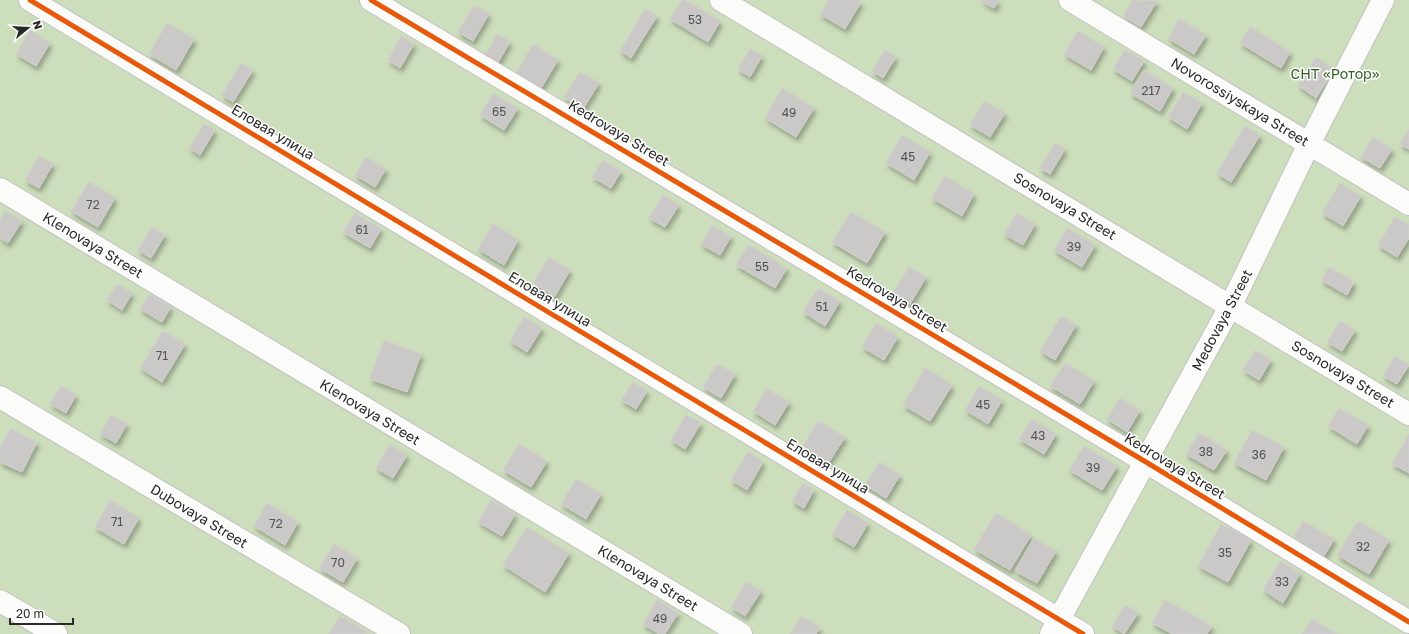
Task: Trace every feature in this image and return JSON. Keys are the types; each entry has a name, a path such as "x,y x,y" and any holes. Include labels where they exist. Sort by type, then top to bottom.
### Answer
{"street":[{"name":"Еловая улица","path":"30,0 1054,627 1083,634"},
{"name":"Kedrovaya Street","path":"371,0 1146,462 1409,622"},
{"name":"Sosnovaya Street","path":"721,0 1231,305 1409,414"},
{"name":"Novorossiyskaya Street","path":"1070,0 1409,204"},
{"name":"Medovaya Street","path":"1054,627 1231,305 1309,144 1383,0"},
{"name":"Klenovaya Street","path":"0,189 741,634"},
{"name":"Dubovaya Street","path":"0,397 399,634"},
{"path":"0,600 56,634"}],"green space":[{"name":"СНТ «Ротор»","path":"0,0 1409,0 1409,634 0,634"}],"building":[{"path":"682,0 685,0 720,21 708,42 670,19"},
{"path":"829,0 857,0 861,2 845,29 820,14"},
{"path":"980,0 999,0 994,8"},
{"path":"1133,0 1157,1 1141,27 1123,16"},
{"path":"474,5 489,14 473,41 458,32"},
{"path":"645,9 657,16 631,58 620,51"},
{"path":"1179,19 1206,35 1194,54 1168,38"},
{"path":"167,23 194,39 176,70 149,54"},
{"path":"1250,27 1290,52 1281,68 1240,43"},
{"path":"30,30 50,43 36,66 16,54"},
{"path":"1078,31 1104,47 1091,70 1064,54"},
{"path":"497,34 510,42 497,64 485,56"},
{"path":"401,36 414,44 400,68 388,60"},
{"path":"533,44 558,60 540,90 515,75"},
{"path":"750,49 762,56 750,77 738,69"},
{"path":"885,50 896,57 883,78 872,71"},
{"path":"1125,50 1144,61 1132,81 1113,69"},
{"path":"1316,57 1334,70 1316,98 1298,85"},
{"path":"241,63 253,70 233,102 222,95"},
{"path":"1144,70 1173,88 1160,111 1130,93"},
{"path":"580,72 599,83 583,109 564,97"},
{"path":"782,88 814,108 796,137 765,118"},
{"path":"1183,92 1202,103 1187,129 1168,117"},
{"path":"493,94 518,108 504,130 480,115"},
{"path":"984,101 1005,113 990,137 970,125"},
{"path":"204,124 215,130 200,155 189,148"},
{"path":"1245,126 1260,135 1231,182 1217,173"},
{"path":"1409,129 1409,149 1400,144"},
{"path":"902,135 930,152 914,180 886,163"},
{"path":"1373,137 1392,149 1380,168 1361,157"},
{"path":"1055,143 1065,149 1050,174 1040,168"},
{"path":"39,156 53,164 39,188 25,180"},
{"path":"366,157 386,169 375,187 355,175"},
{"path":"603,160 621,171 611,188 592,177"},
{"path":"945,176 974,194 962,216 932,198"},
{"path":"89,182 115,198 98,227 71,211"},
{"path":"1340,183 1361,196 1343,226 1322,213"},
{"path":"663,195 679,205 665,227 649,218"},
{"path":"5,211 22,221 8,243 0,238 0,220"},
{"path":"851,212 885,232 867,263 832,242"},
{"path":"355,213 381,229 370,248 343,232"},
{"path":"1017,213 1035,224 1023,245 1004,234"},
{"path":"1395,217 1409,225 1409,238 1397,257 1378,245"},
{"path":"493,224 518,240 504,265 478,249"},
{"path":"712,225 731,236 720,255 701,244"},
{"path":"152,227 165,235 151,258 138,250"},
{"path":"1067,228 1095,245 1082,267 1054,250"},
{"path":"748,245 787,268 775,288 736,265"},
{"path":"549,257 570,270 555,296 533,283"},
{"path":"909,267 926,277 910,304 893,293"},
{"path":"1329,267 1354,282 1347,295 1321,280"},
{"path":"117,284 132,293 122,310 107,300"},
{"path":"818,288 840,301 825,326 803,312"},
{"path":"150,294 171,307 162,322 140,309"},
{"path":"1061,316 1076,325 1055,360 1040,351"},
{"path":"524,317 542,328 527,352 510,341"},
{"path":"1340,321 1355,330 1342,351 1327,342"},
{"path":"876,323 898,337 884,360 862,347"},
{"path":"163,331 185,344 162,382 140,368"},
{"path":"384,340 421,354 407,392 370,379"},
{"path":"1255,350 1271,360 1259,380 1243,370"},
{"path":"1395,356 1409,365 1397,384 1383,376"},
{"path":"1065,363 1094,381 1080,404 1050,386"},
{"path":"717,364 735,374 721,398 703,387"},
{"path":"925,368 952,385 930,421 903,405"},
{"path":"633,382 647,391 636,409 621,400"},
{"path":"61,386 76,395 66,413 50,404"},
{"path":"979,386 1002,400 988,424 965,410"},
{"path":"767,389 789,402 775,425 753,411"},
{"path":"1120,398 1140,410 1127,432 1107,419"},
{"path":"1339,408 1368,425 1357,444 1328,426"},
{"path":"111,415 127,424 116,443 100,434"},
{"path":"686,415 701,423 685,449 671,440"},
{"path":"1032,419 1056,434 1044,454 1019,439"},
{"path":"818,421 845,437 829,462 803,446"},
{"path":"10,429 37,442 22,472 0,462 0,448"},
{"path":"1252,430 1284,447 1266,480 1234,463"},
{"path":"1199,433 1227,450 1214,470 1186,454"},
{"path":"1409,434 1409,473 1392,464"},
{"path":"390,444 407,455 393,478 376,468"},
{"path":"519,444 547,461 531,487 503,470"},
{"path":"1084,446 1117,466 1102,490 1069,470"},
{"path":"748,452 763,462 747,490 731,480"},
{"path":"879,462 900,475 886,498 865,485"},
{"path":"576,479 601,494 586,519 561,504"},
{"path":"803,483 814,490 804,508 792,501"},
{"path":"110,500 139,518 124,544 95,527"},
{"path":"491,500 515,514 502,536 478,522"},
{"path":"267,503 298,522 285,545 254,526"},
{"path":"847,510 868,523 854,547 832,534"},
{"path":"996,513 1031,535 1010,570 974,549"},
{"path":"1303,521 1334,539 1324,556 1294,537"},
{"path":"1358,521 1389,540 1369,574 1337,555"},
{"path":"1221,524 1251,540 1228,582 1198,566"},
{"path":"527,527 569,553 545,592 503,565"},
{"path":"1034,538 1056,551 1037,583 1015,571"},
{"path":"334,544 357,558 343,582 319,568"},
{"path":"1280,561 1300,573 1283,603 1263,590"},
{"path":"746,582 761,591 745,616 731,607"},
{"path":"657,600 678,613 665,634 659,634 643,624"},
{"path":"1165,600 1212,626 1207,634 1173,634 1152,623"},
{"path":"1125,605 1138,613 1124,634 1112,626"},
{"path":"340,616 369,634 329,634"},
{"path":"801,616 820,628 816,634 790,634"},
{"path":"1312,619 1337,634 1302,634"}],"cycle path":[{"path":"30,0 1083,634"},
{"path":"371,0 1146,462 1409,622"}]}
